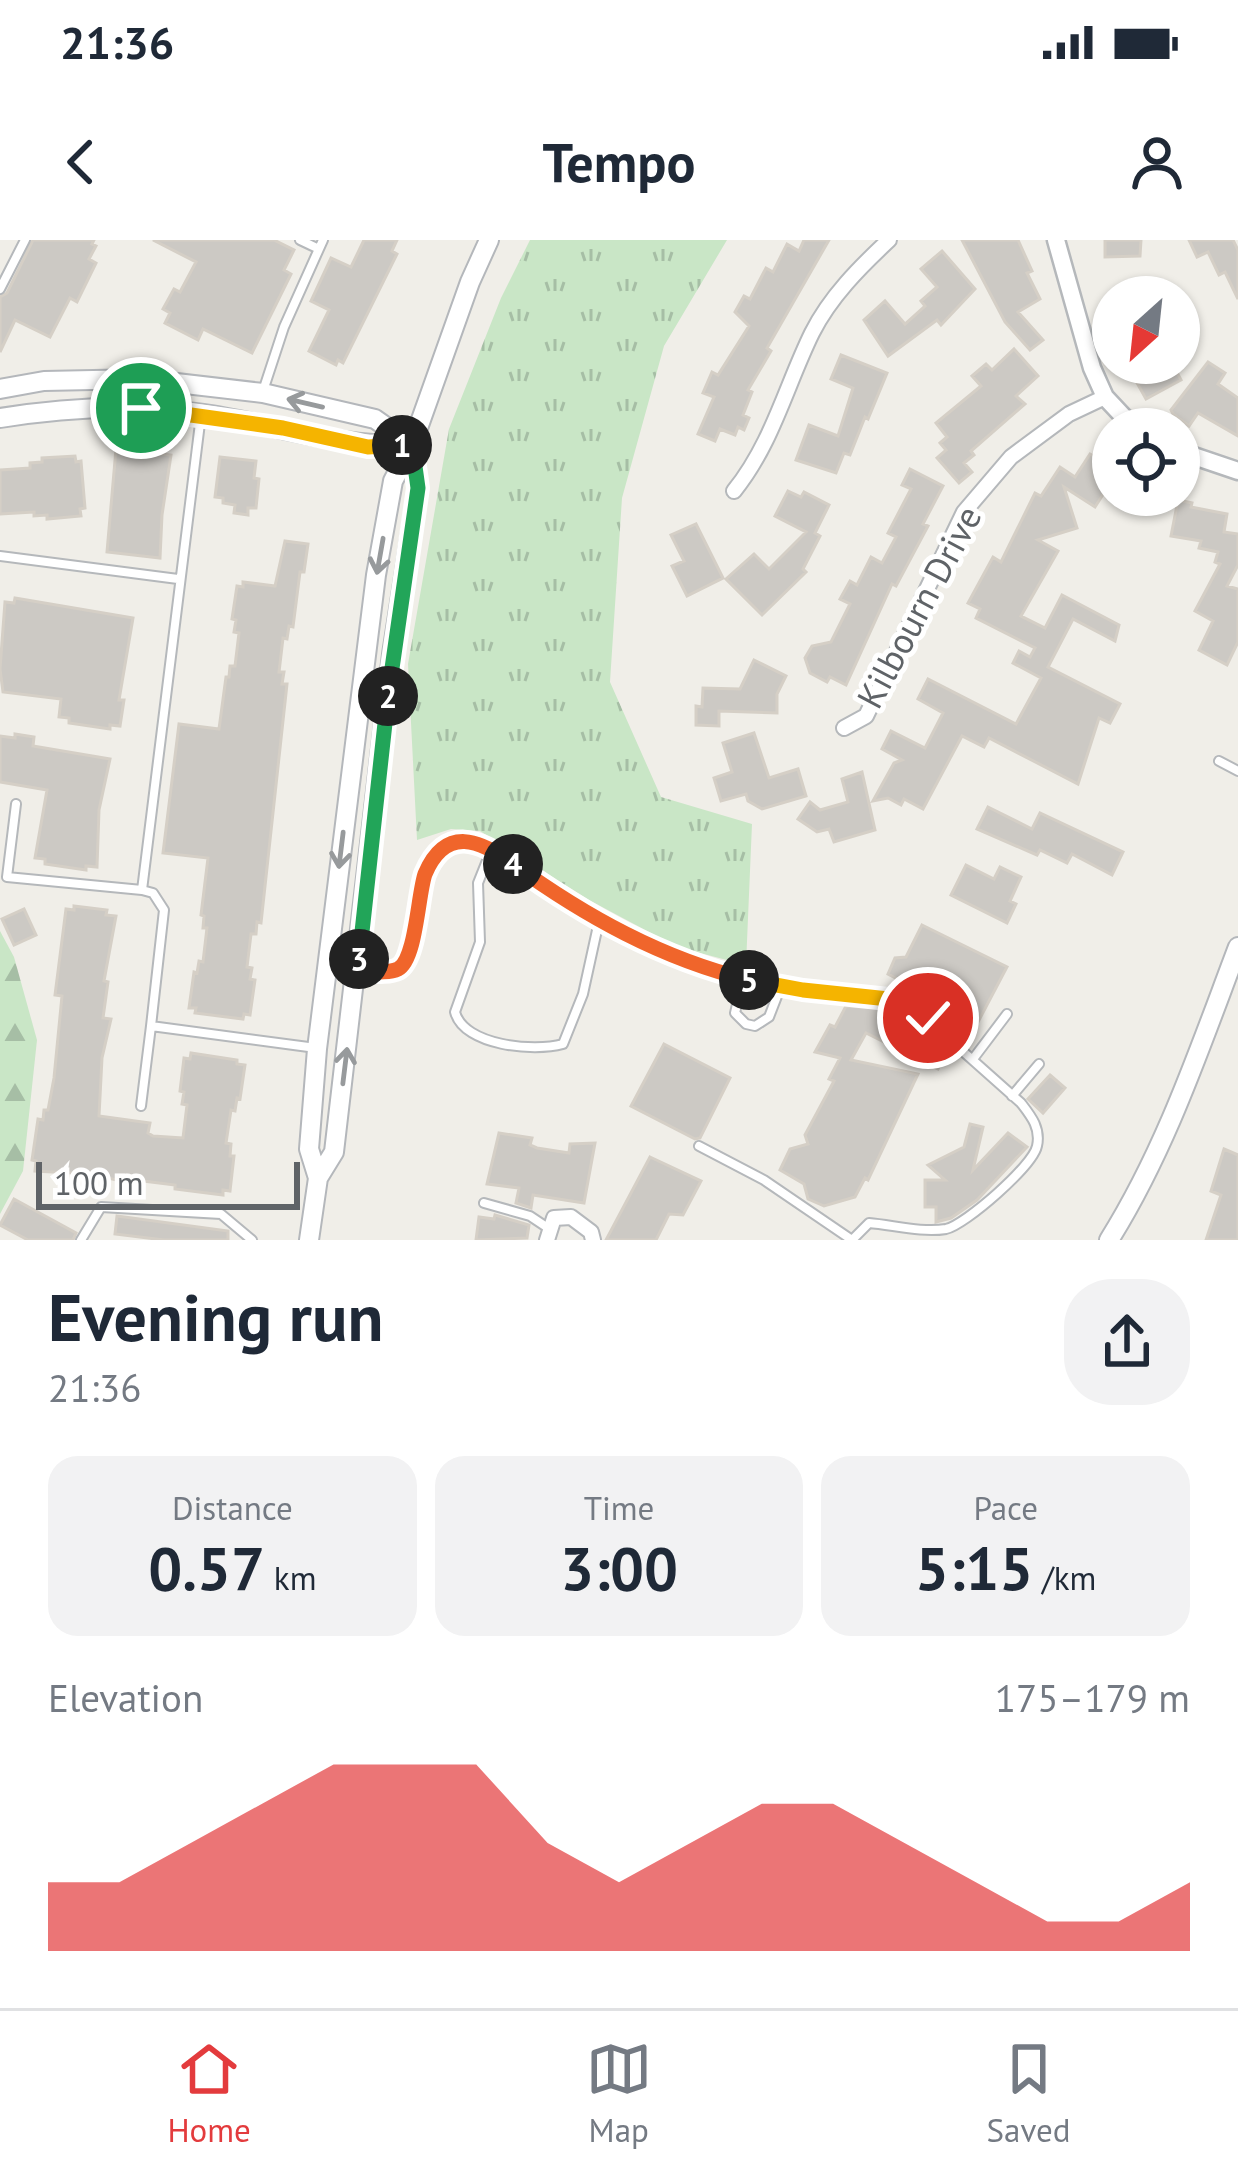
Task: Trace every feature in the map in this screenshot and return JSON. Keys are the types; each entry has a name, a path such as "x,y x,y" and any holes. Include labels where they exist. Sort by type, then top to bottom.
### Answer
{"main road":[{"path":"318,1178 308,1149 317,1048 376,575 393,481 412,445 489,240"},
{"path":"0,388 44,381 142,379 263,393 375,419 412,445 418,488 392,654 358,971 334,1152 318,1178 309,1240"},
{"path":"0,418 47,410 141,408 201,413 368,447 412,445"},
{"path":"1109,1240 1165,1136 1238,947"}],"street":[{"path":"734,490 757,462 814,329 856,270 889,240"},
{"path":"1056,240 1092,368 1116,408"},
{"name":"Kilbourn Drive","path":"844,728 866,716 964,512 1011,457 1069,414 1105,397"},
{"path":"1200,458 1238,471"},
{"path":"548,1234 554,1218 571,1216 591,1232 593,1240"}],"lane":[{"path":"0,289 25,240"},
{"path":"263,393 284,327 321,245 300,240"},
{"path":"142,890 201,413"},
{"path":"0,556 178,579"},
{"path":"1219,761 1238,771"},
{"path":"16,805 7,877 153,892 164,910 141,1106"},
{"path":"358,971 398,970 404,965 430,862 460,841 472,840 492,848 598,921 662,951 781,986 898,1000 928,1018 973,1059 1032,1118 1037,1130 1034,1155 958,1224 934,1229 869,1223 851,1240 764,1180 698,1146"},
{"path":"492,848 478,884 480,942 455,1012 464,1028 526,1046 563,1044 576,1018 598,921"},
{"path":"743,978 735,1013 755,1026 769,1017 781,986"},
{"path":"973,1059 1007,1014"},
{"path":"151,1025 317,1048"},
{"path":"1012,1096 1039,1064"},
{"path":"484,1203 530,1216 548,1234"},
{"path":"81,1240 101,1208 221,1214 252,1240"}],"green space":[{"path":"530,240 727,240 664,346 622,498 610,682 661,797 752,824 746,965 677,947 589,900 480,831 451,829 417,840 408,664 449,429 501,298"},
{"path":"0,931 14,957 37,1040 23,1171 0,1214"}],"building":[{"path":"33,240 94,240 89,259 96,263 77,302 70,298 50,337 15,320 0,352 0,297 7,293"},
{"path":"153,240 274,240 294,250 284,270 291,274 252,353 203,329 198,340 165,323 170,313 163,309 174,289 180,292 196,262"},
{"path":"364,240 397,240 392,251 397,254 343,363 338,360 336,365 309,351 329,310 311,301 331,258 351,267"},
{"path":"804,240 829,240 748,390 752,392 743,415 749,418 744,430 738,427 735,435 720,429 715,441 698,434 714,397 703,393 712,372 718,375 749,326 735,312 744,296 750,299 766,268 773,272 787,244 799,251"},
{"path":"962,240 1018,240 1040,299 1018,312 1043,340 1030,350 1005,322"},
{"path":"1105,240 1141,240 1140,256 1105,257"},
{"path":"1189,240 1233,240 1238,250 1238,299 1225,272 1219,275 1208,252 1197,257"},
{"path":"942,251 975,289 941,325 937,320 888,356 864,320 885,301 905,324 937,287 921,269"},
{"path":"1014,349 1038,376 1016,396 1025,404 971,451 974,455 964,463 972,472 959,483 937,458 946,450 940,443 947,437 936,423 981,386 972,376 986,364 992,370"},
{"path":"841,355 887,373 850,455 844,453 836,473 796,460 809,425 838,436 853,388 831,379"},
{"path":"1208,362 1225,373 1218,384 1238,398 1238,436 1200,414 1200,408 1173,408 1191,384 1200,384 1200,372"},
{"path":"1138,384 1174,384 1146,399"},
{"path":"116,449 171,455 160,558 107,552"},
{"path":"1092,455 1092,505 1064,487 1077,528 1038,540 1058,551 1021,616 1045,628 1062,595 1119,625 1115,641 1073,619 1048,667 1120,704 1110,723 1099,718 1078,784 989,738 984,747 962,736 923,809 904,799 901,805 888,798 873,801 894,763 902,760 882,749 891,731 925,748 943,713 918,699 928,679 1016,724 1041,678 1013,663 1019,651 1030,657 1035,648 976,618 980,609 968,603 993,557 1001,562 1035,493 1041,496 1060,467 1075,477"},
{"path":"75,456 76,462 81,461 85,508 80,509 81,516 47,519 34,512 0,514 0,470 30,468 30,463 42,462 42,458"},
{"path":"220,457 256,461 256,508 248,508 248,515 234,513 235,505 215,497"},
{"path":"910,469 943,486 923,524 928,526 896,586 892,584 846,685 830,677 827,682 810,673 805,658 812,646 831,642 850,604 840,599 850,581 857,585 871,557 882,563 896,537 888,533 911,489 902,485"},
{"path":"788,491 801,497 804,492 829,505 815,533 820,536 803,569 806,572 762,615 726,579 754,554 769,569 806,532 775,516"},
{"path":"1200,509 1227,514 1224,532 1238,534 1238,565 1227,586 1238,589 1238,642 1227,665 1199,650 1213,621 1195,611 1220,564 1215,562 1218,552 1199,548 1201,541 1171,536 1175,516 1200,516"},
{"path":"696,524 723,578 687,596 672,566 684,561 671,535"},
{"path":"285,541 308,544 293,627 289,626 287,639 283,638 279,672 284,672 282,684 287,684 261,923 257,922 256,934 251,934 247,967 252,968 250,979 255,980 250,1015 244,1014 243,1019 195,1013 196,1008 189,1008 194,972 199,961 203,962 207,928 203,928 201,915 208,858 163,853 179,724 219,729 226,677 230,666 235,666 239,633 234,632 236,620 232,619 237,586 243,587 243,582 275,586"},
{"path":"15,598 133,618 119,700 124,700 120,726 69,723 69,718 59,717 61,699 3,692 5,602 14,603"},
{"path":"754,660 786,676 777,694 777,713 719,711 719,726 696,725 703,688 740,689"},
{"path":"754,733 769,778 798,769 806,796 762,809 748,801 746,794 721,801 714,778 732,772 723,743"},
{"path":"15,734 34,737 33,746 110,759 99,810 97,867 86,866 86,870 35,858 47,790 0,782 0,736 15,738"},
{"path":"862,772 875,830 834,842 829,829 817,832 798,819 810,802 820,810 848,802 842,779"},
{"path":"988,807 1032,829 1040,813 1123,852 1112,875 1072,854 1067,863 1040,850 1037,855 977,829"},
{"path":"966,865 994,879 1000,867 1021,877 1007,923 951,895"},
{"path":"74,906 107,910 106,915 116,916 104,981 108,982 103,1018 111,1019 102,1058 99,1116 150,1123 148,1133 153,1136 183,1138 184,1058 190,1059 191,1053 245,1065 240,1099 235,1111 231,1110 226,1143 231,1144 230,1156 234,1156 230,1191 223,1190 223,1195 143,1181 142,1186 91,1174 35,1171 32,1160 38,1119 43,1120 48,1110 54,1078 62,996 55,995 66,909 74,910"},
{"path":"24,909 36,935 14,945 2,919"},
{"path":"922,925 1007,967 978,1022 888,974 895,958 906,957"},
{"path":"846,1006 879,1008 918,1025 910,1040 944,1057 938,1069 866,1033 851,1060 918,1074 868,1180 855,1197 824,1206 808,1199 804,1184 780,1170 790,1149 808,1144 805,1135 834,1081 829,1079 840,1058 815,1052"},
{"path":"664,1044 730,1078 700,1138 631,1106"},
{"path":"1050,1075 1065,1088 1043,1113 1028,1099"},
{"path":"970,1124 983,1127 973,1170 1008,1133 1027,1147 977,1200 936,1222 936,1207 925,1207 925,1180 945,1180 928,1165 964,1147"},
{"path":"499,1133 532,1138 530,1145 537,1148 569,1153 570,1144 595,1143 584,1203 533,1195 531,1208 516,1203 519,1188 487,1184"},
{"path":"1224,1149 1238,1155 1238,1240 1206,1240 1221,1195 1211,1191"},
{"path":"650,1157 701,1181 683,1215 669,1214 656,1240 606,1240"},
{"path":"14,1199 76,1233 73,1240 28,1240 0,1225"},
{"path":"495,1215 529,1225 527,1238 476,1240 479,1217 494,1219"},
{"path":"117,1216 228,1231 228,1240 115,1234"}],"route":[{"path":"141,408 201,413 368,447 412,445 418,488 392,654 358,971 398,970 404,965 430,862 448,847 472,840 486,844 598,921 662,951 726,974 781,986 898,1000 928,1018"}]}
